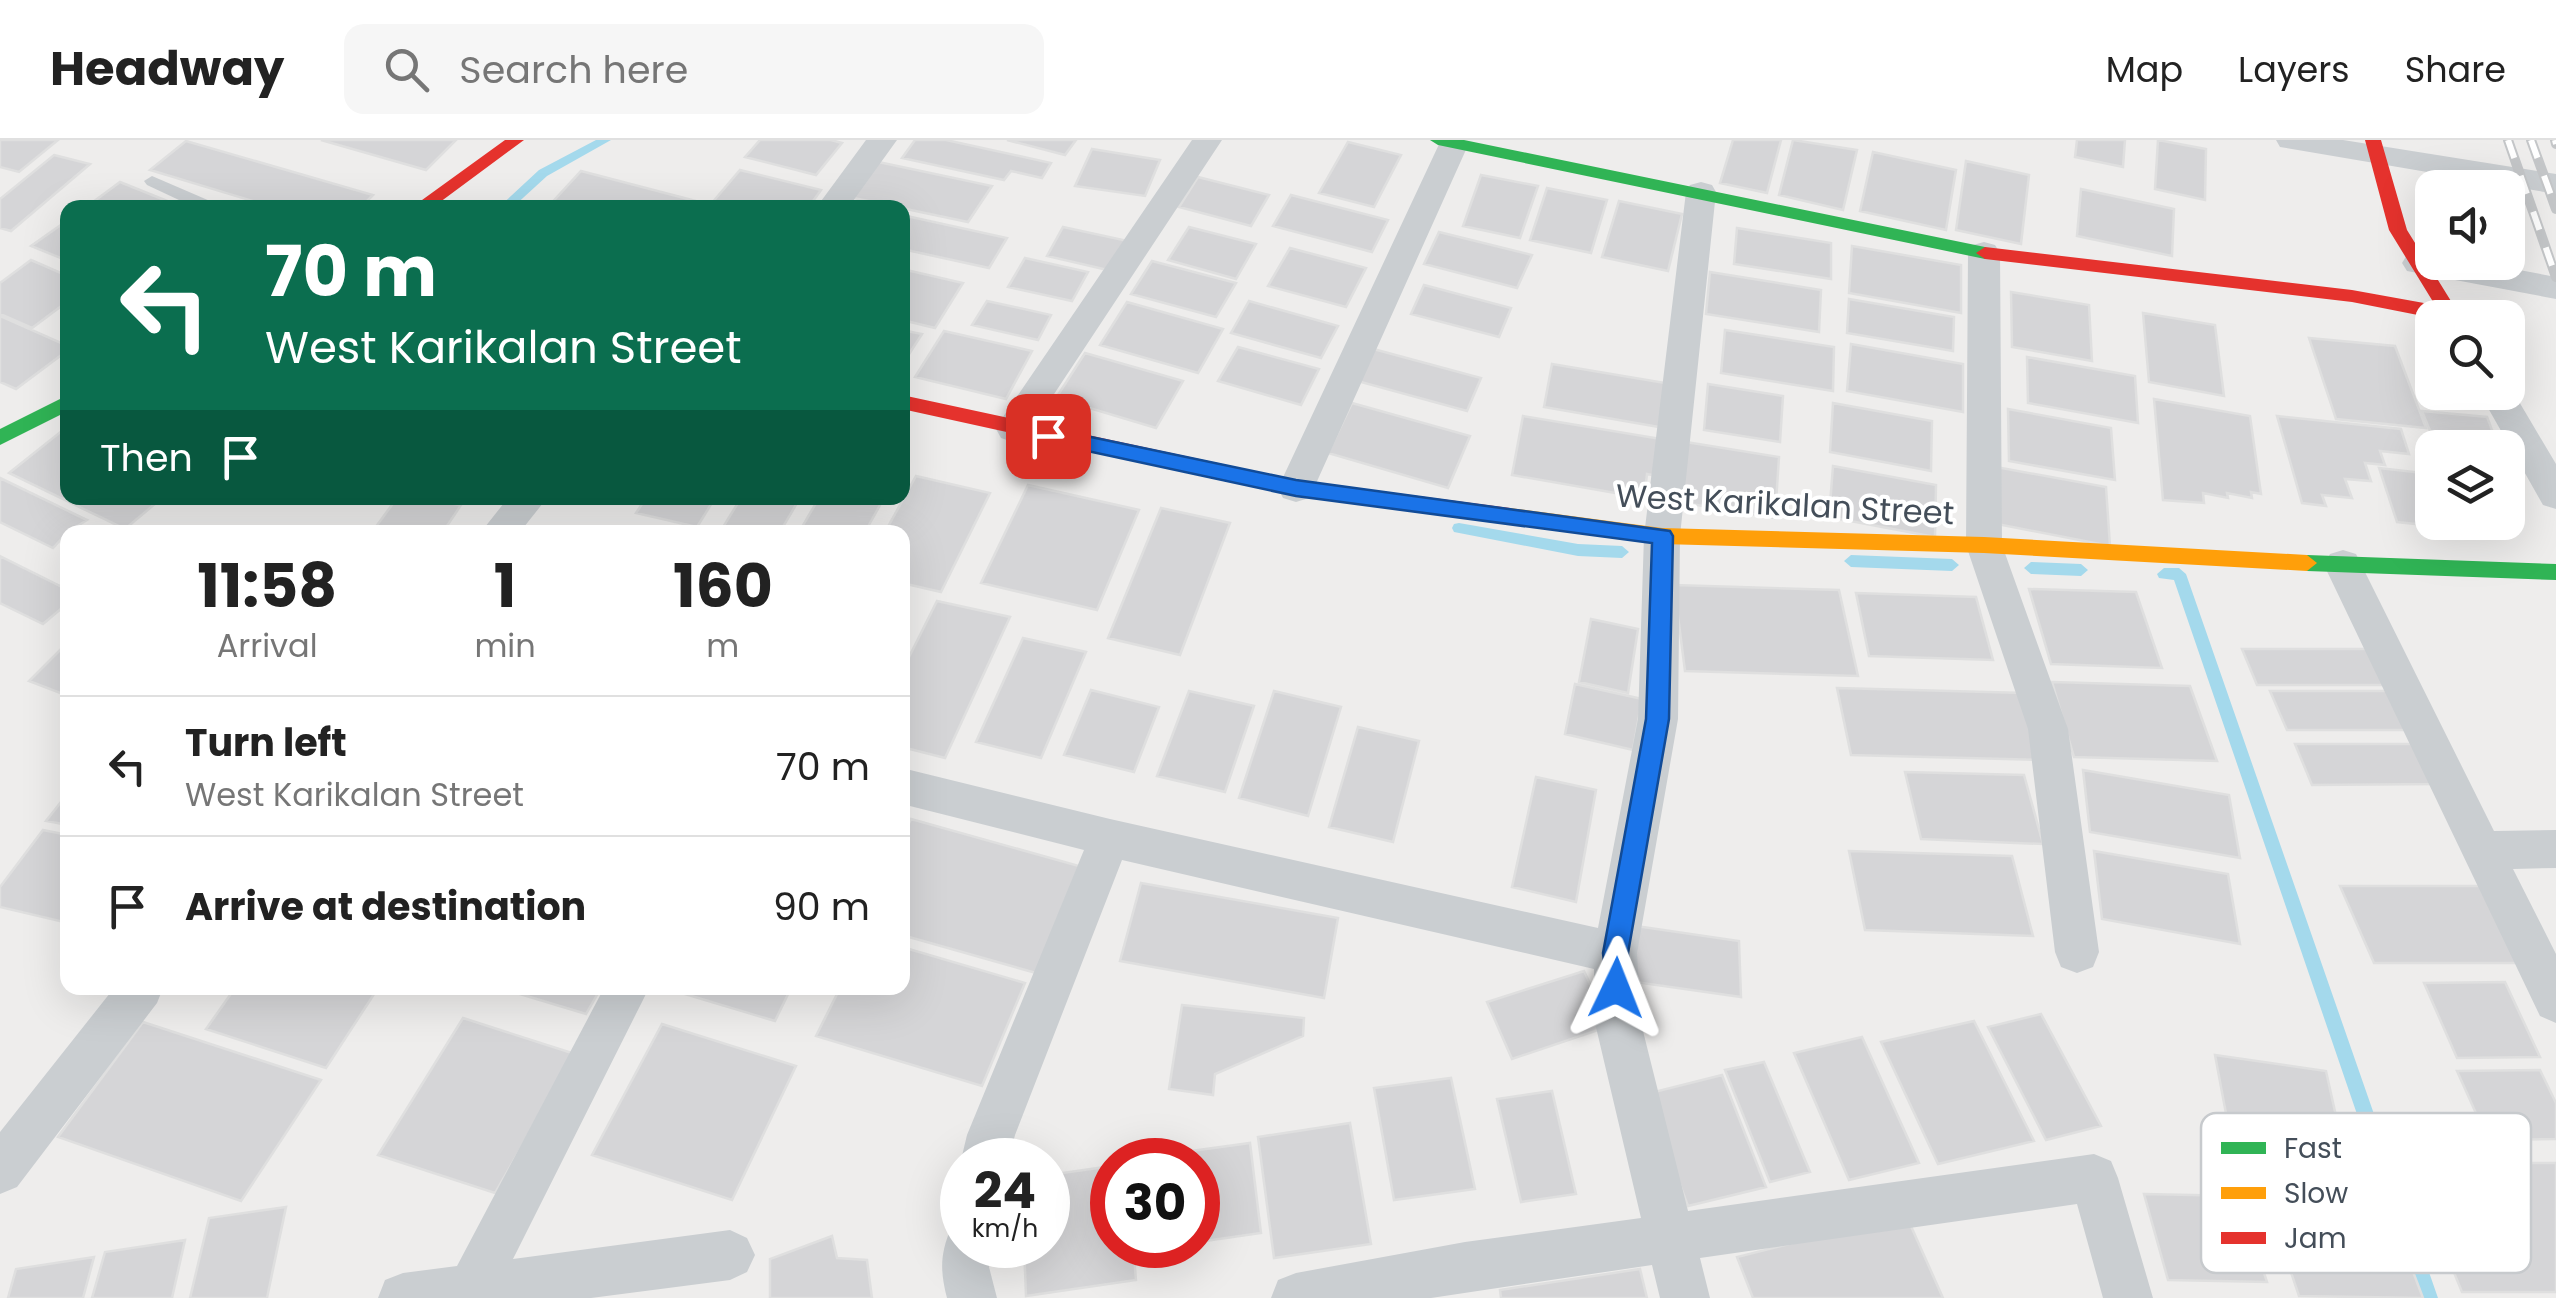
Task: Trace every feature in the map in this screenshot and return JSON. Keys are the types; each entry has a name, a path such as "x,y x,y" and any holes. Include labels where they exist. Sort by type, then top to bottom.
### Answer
{"street":[{"path":"430,200 516,140"},
{"path":"837,200 882,140"},
{"path":"1013,428 1206,140"},
{"path":"2291,140 2374,149 2556,184"},
{"path":"1296,488 1446,142 1984,253 2352,296 2415,309"},
{"path":"2374,149 2398,230 2415,258"},
{"path":"1685,1298 1618,1023 1615,953 1658,719 1662,536 1701,192"},
{"path":"1984,253 1984,545 2048,728 2077,952"},
{"path":"2512,280 2556,288"},
{"name":"West Karikalan Street","path":"910,404 1296,488 1662,536 1984,545 2343,565 2556,572"},
{"path":"0,438 60,406"},
{"path":"2506,410 2556,496"},
{"path":"506,525 523,505"},
{"path":"2343,565 2556,1001"},
{"path":"910,788 1110,838 1615,953"},
{"path":"990,1138 1110,838"},
{"path":"2485,850 2556,849"},
{"path":"0,1170 136,995"},
{"path":"472,1288 623,995"},
{"path":"1296,1298 1465,1267 2094,1178 2128,1298"},
{"path":"404,1298 730,1256"},
{"path":"964,1268 972,1298"}],"lane":[{"path":"152,182 193,200"}],"building":[{"path":"0,140 58,140 19,172 0,167"},
{"path":"321,140 456,140 426,170"},
{"path":"760,140 842,143 816,175 745,157"},
{"path":"915,140 946,140 1051,163 1042,178 1011,171 1004,180 902,158"},
{"path":"1007,140 1076,140 1065,155"},
{"path":"1733,140 1781,140 1767,193 1720,183"},
{"path":"1793,140 1857,150 1843,210 1779,195"},
{"path":"2077,140 2125,140 2123,167 2075,157"},
{"path":"2158,140 2206,149 2205,200 2155,189"},
{"path":"186,141 373,195 368,200 249,200 150,170"},
{"path":"1348,142 1401,155 1374,207 1319,193"},
{"path":"1092,149 1160,160 1145,196 1075,186"},
{"path":"1873,152 1956,170 1946,230 1860,211"},
{"path":"54,155 90,164 11,231 0,228 0,199"},
{"path":"869,160 992,186 968,222 910,210 910,200 844,196"},
{"path":"1966,161 2029,175 2021,244 1956,230"},
{"path":"740,170 821,190 814,200 714,200"},
{"path":"581,171 692,200 554,200"},
{"path":"1481,175 1538,186 1520,238 1463,226"},
{"path":"1198,177 1269,195 1251,226 1179,207"},
{"path":"120,182 165,200 96,200"},
{"path":"1547,188 1607,200 1591,253 1530,240"},
{"path":"2081,189 2174,209 2172,256 2077,236"},
{"path":"1291,195 1388,220 1372,252 1273,226"},
{"path":"1619,201 1682,214 1668,271 1602,257"},
{"path":"910,217 1007,238 989,268 910,251"},
{"path":"60,226 60,258 31,246"},
{"path":"1063,227 1128,241 1112,271 1047,256"},
{"path":"1189,227 1256,244 1236,279 1168,260"},
{"path":"1737,228 1831,243 1831,279 1734,264"},
{"path":"1439,232 1532,255 1517,288 1424,264"},
{"path":"1852,246 1961,265 1961,313 1849,293"},
{"path":"1290,248 1366,268 1346,307 1268,286"},
{"path":"1025,258 1088,272 1072,301 1008,287"},
{"path":"31,260 60,273 60,307 32,328 0,314 0,283"},
{"path":"1152,261 1236,283 1216,317 1131,294"},
{"path":"910,271 963,283 935,328 910,322"},
{"path":"1710,272 1821,290 1819,332 1706,314"},
{"path":"1424,285 1511,308 1499,337 1411,314"},
{"path":"2011,292 2089,305 2092,361 2012,347"},
{"path":"1849,299 1954,317 1953,351 1847,333"},
{"path":"987,301 1051,315 1038,340 972,325"},
{"path":"1249,301 1338,326 1321,358 1231,333"},
{"path":"1127,302 1223,329 1198,373 1100,345"},
{"path":"2143,313 2215,325 2224,396 2149,382"},
{"path":"0,316 60,342 60,356 16,389 0,382"},
{"path":"1725,330 1834,347 1833,391 1721,373"},
{"path":"944,331 1032,351 1006,399 915,377"},
{"path":"910,332 922,334 910,353"},
{"path":"2309,338 2395,346 2415,399 2415,410 2419,410 2426,428 2336,419"},
{"path":"1851,344 1963,364 1963,412 1847,391"},
{"path":"1238,347 1319,369 1301,405 1218,381"},
{"path":"1366,347 1481,378 1467,411 1350,379"},
{"path":"1085,353 1183,381 1156,428 1056,398"},
{"path":"2027,357 2135,376 2138,423 2028,403"},
{"path":"1552,364 1665,383 1659,427 1544,407"},
{"path":"1708,384 1783,396 1780,442 1704,430"},
{"path":"2154,399 2250,416 2261,494 2251,492 2252,498 2227,493 2228,498 2203,493 2204,503 2163,500"},
{"path":"1352,403 1470,436 1448,488 1328,453"},
{"path":"1833,403 1932,421 1931,471 1830,452"},
{"path":"2008,409 2111,428 2115,480 2009,461"},
{"path":"2422,411 2487,417 2492,430 2430,430"},
{"path":"1523,416 1661,439 1657,476 1647,474 1644,498 1512,475"},
{"path":"2277,416 2401,429 2409,454 2380,451 2385,465 2365,463 2371,481 2345,479 2352,498 2322,495 2326,506 2302,503"},
{"path":"60,432 60,498 9,473"},
{"path":"1686,442 1779,457 1775,518 1679,502"},
{"path":"1833,466 1936,485 1935,537 1829,517"},
{"path":"1996,467 2106,487 2110,546 1997,524"},
{"path":"2379,468 2415,472 2415,524 2397,522"},
{"path":"916,476 990,493 941,592 910,585 910,525 889,525 900,505 910,505 910,487"},
{"path":"0,478 87,520 79,525 60,525 60,541 53,548 0,522"},
{"path":"1028,485 1139,510 1097,610 981,583"},
{"path":"75,505 154,505 130,525 117,525"},
{"path":"392,505 461,505 448,525 377,525"},
{"path":"641,505 711,505 698,525 636,513"},
{"path":"737,505 796,505 784,525 724,525"},
{"path":"815,505 880,505 869,525 803,525"},
{"path":"1161,508 1230,523 1180,655 1108,638"},
{"path":"0,556 60,586 60,610 43,624 0,603"},
{"path":"1674,585 1839,590 1858,676 1685,671"},
{"path":"2029,589 2136,592 2162,668 2051,664"},
{"path":"1856,593 1976,597 1993,660 1869,656"},
{"path":"937,601 1010,617 945,758 910,749 910,655"},
{"path":"1591,619 1638,629 1628,693 1579,682"},
{"path":"1023,638 1086,652 1041,758 976,742"},
{"path":"2242,649 2373,649 2391,685 2257,685"},
{"path":"60,650 60,693 29,681"},
{"path":"2052,682 2190,686 2217,761 2074,757"},
{"path":"1575,684 1642,699 1633,750 1565,734"},
{"path":"1837,688 2025,693 2044,760 1851,755"},
{"path":"1091,690 1159,707 1134,772 1064,755"},
{"path":"1189,691 1254,706 1225,792 1157,776"},
{"path":"1274,691 1341,707 1308,816 1239,798"},
{"path":"2270,691 2387,691 2405,730 2287,730"},
{"path":"1358,727 1419,741 1393,842 1329,827"},
{"path":"2295,744 2420,744 2439,784 2312,785"},
{"path":"2083,770 2229,795 2240,858 2090,832"},
{"path":"1905,772 2024,775 2043,844 1921,839"},
{"path":"1536,777 1596,790 1576,902 1512,887"},
{"path":"60,803 60,824 46,821"},
{"path":"910,821 1079,866 1036,973 910,937"},
{"path":"43,830 60,833 60,921 0,907 0,887"},
{"path":"1849,851 2012,856 2033,936 1865,930"},
{"path":"2094,851 2228,874 2240,944 2102,919"},
{"path":"1141,883 1338,918 1324,998 1120,961"},
{"path":"2340,886 2494,886 2532,963 2374,963"},
{"path":"1636,926 1739,941 1741,997 1635,982"},
{"path":"910,949 1025,983 982,1086 816,1036 836,995 910,995"},
{"path":"1584,971 1610,1026 1512,1059 1487,1002"},
{"path":"2505,982 2540,1057 2457,1058 2424,983"},
{"path":"230,995 373,995 326,1068 206,1029"},
{"path":"523,995 597,995 586,1014"},
{"path":"688,995 788,995 775,1021"},
{"path":"1182,1005 1304,1018 1303,1036 1215,1074 1213,1095 1169,1089"},
{"path":"2041,1014 2101,1126 2046,1140 1988,1027"},
{"path":"463,1018 575,1054 495,1193 378,1155"},
{"path":"1974,1021 2034,1141 1938,1164 1881,1042"},
{"path":"143,1022 321,1080 241,1201 58,1137"},
{"path":"662,1024 796,1066 732,1200 592,1155"},
{"path":"1862,1037 1919,1163 1849,1180 1794,1053"},
{"path":"2215,1055 2326,1071 2335,1113 2226,1113"},
{"path":"1764,1062 1810,1172 1770,1182 1725,1070"},
{"path":"2540,1070 2556,1103 2556,1139 2531,1139 2531,1113 2476,1113 2457,1071"},
{"path":"1722,1075 1766,1187 1688,1206 1646,1094"},
{"path":"1451,1078 1475,1189 1394,1200 1374,1088"},
{"path":"1552,1091 1576,1194 1521,1202 1497,1099"},
{"path":"1350,1123 1371,1244 1274,1258 1258,1137"},
{"path":"1250,1143 1261,1233 1220,1239 1220,1147"},
{"path":"2531,1163 2556,1163 2556,1292 2462,1292 2454,1273 2531,1273"},
{"path":"1090,1169 1090,1268 1135,1268 1136,1280 1026,1296 1025,1268 1070,1268 1070,1172"},
{"path":"2144,1194 2201,1195 2201,1273 2264,1273 2267,1282 2168,1280"},
{"path":"286,1207 267,1298 190,1298 209,1218"},
{"path":"1906,1215 1943,1298 1753,1298 1737,1257"},
{"path":"832,1236 837,1258 867,1260 872,1298 770,1298 770,1259"},
{"path":"185,1240 172,1298 92,1298 105,1252"},
{"path":"94,1257 83,1298 8,1298 16,1269"},
{"path":"1640,1269 1647,1298 1501,1298 1500,1290"},
{"path":"2291,1273 2413,1273 2423,1298 2299,1296"}],"waterway":[{"path":"513,200 543,173 605,140"},
{"path":"1459,528 1578,550 1622,552"},
{"path":"1851,561 1952,565"},
{"path":"2031,568 2081,570"},
{"path":"2164,574 2179,574 2365,1113"},
{"path":"2420,1273 2429,1298"}],"railway":[{"path":"2508,140 2556,277"},
{"path":"2531,140 2556,209"},
{"path":"2555,140 2556,144"}],"traffic: fast":[{"path":"1438,140 1985,253"},
{"path":"0,438 60,406"},
{"path":"2307,563 2556,572"}],"traffic: slow":[{"path":"1510,516 1662,536 1984,545 2307,563"}],"traffic: jam":[{"path":"430,200 516,140"},
{"path":"1985,253 2352,296 2450,314 2398,230 2373,140"},
{"path":"910,404 1296,488 1510,516"}],"route":[{"path":"1048,436 1296,488 1662,536 1658,719 1615,953 1616,988"}]}
